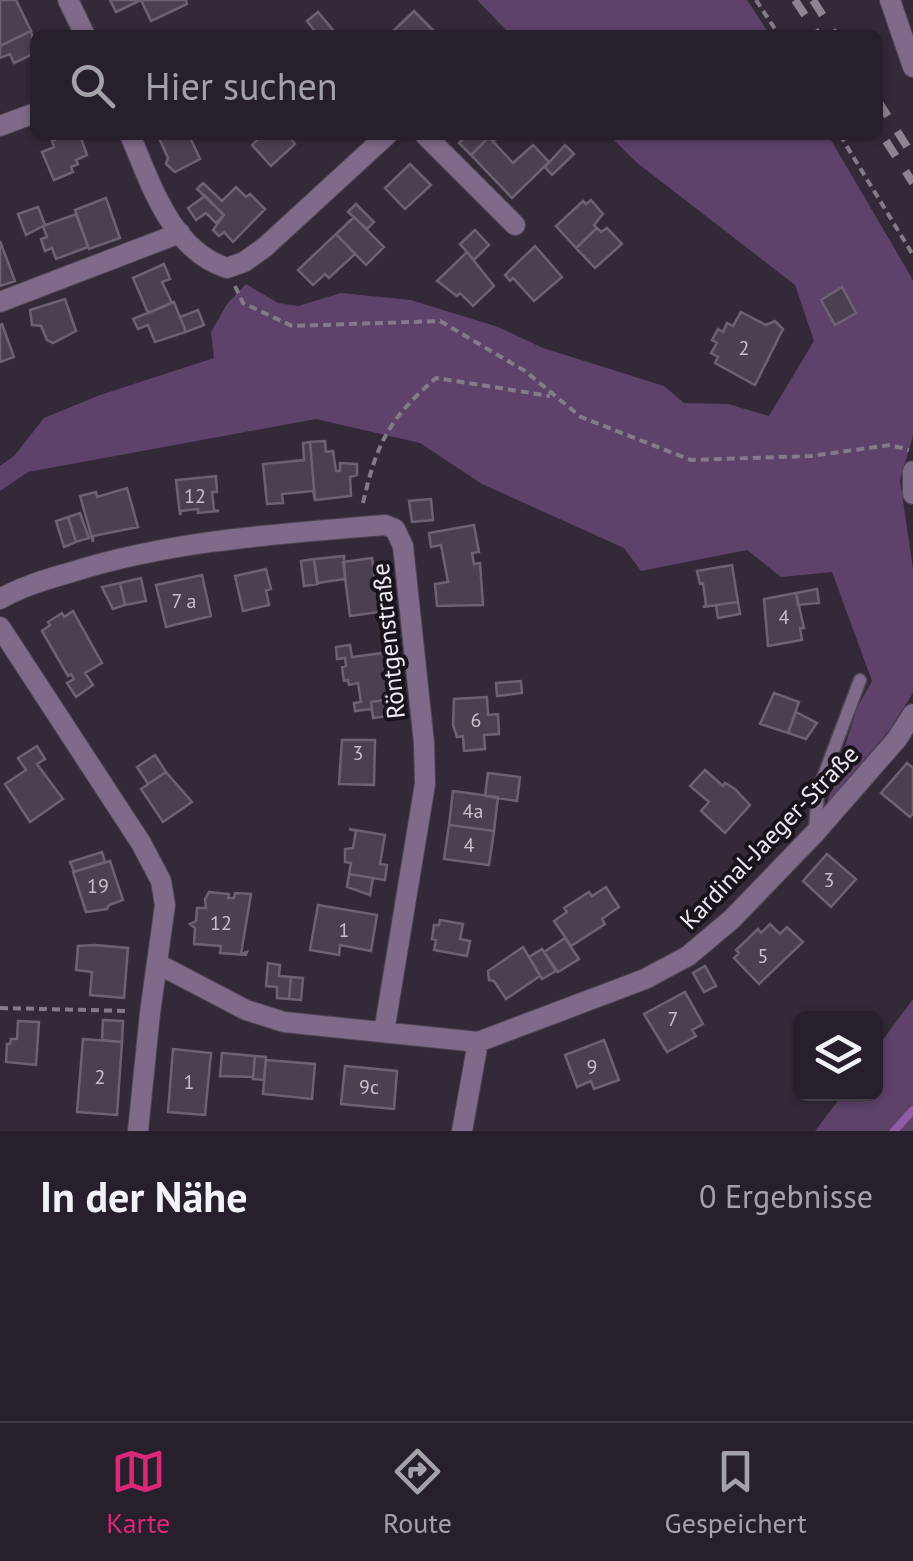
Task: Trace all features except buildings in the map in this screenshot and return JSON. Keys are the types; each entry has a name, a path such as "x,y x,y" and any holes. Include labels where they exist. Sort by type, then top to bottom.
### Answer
{"street":[{"path":"68,0 83,30"},
{"path":"890,0 913,67"},
{"path":"0,126 30,115"},
{"path":"132,140 163,210 180,234 216,264 227,268 244,262 382,140"},
{"path":"430,140 515,224"},
{"path":"0,302 180,234"},
{"path":"913,471 913,494"},
{"name":"Röntgenstraße","path":"0,598 18,588 124,556 208,540 385,525 394,529 401,538 424,742 424,784 384,1032"},
{"path":"0,627 156,869 166,906 138,1131"},
{"name":"Kardinal-Jaeger-Straße","path":"158,964 218,998 264,1017 302,1026 478,1042 644,978 688,956 732,919 815,833 897,739 913,714"},
{"path":"462,1131 478,1042"}],"lane":[{"path":"815,833 818,791 860,680"}],"path":[{"path":"756,0 775,30"},
{"path":"843,140 913,255"},
{"path":"242,302 292,326 440,321 525,370 581,416 691,460 810,456 890,445 913,452"},
{"path":"357,527 374,456 394,418 436,378 552,396"},
{"path":"0,1008 137,1012"}],"shaded area":[{"path":"477,0 747,0 767,30 506,30"},
{"path":"614,140 831,140 913,280 913,436 900,480 913,569 913,693 888,732 827,803 857,708 872,681 832,572 781,577 747,550 641,571 624,548 482,484 420,443 316,419 28,472 0,491 0,466 14,456 44,418 100,395 214,358 211,332 227,304 246,284 278,303 298,306 341,293 411,300 664,386 684,403 728,404 769,416 814,341 795,285 636,162"},
{"path":"913,999 913,1131 815,1131 838,1101 883,1101 883,1040"}],"waterway":[{"path":"894,1131 913,1110"}],"railway":[{"path":"795,0 815,30"},
{"path":"813,0 832,30"},
{"path":"883,109 913,156"},
{"path":"886,141 913,183"}]}
